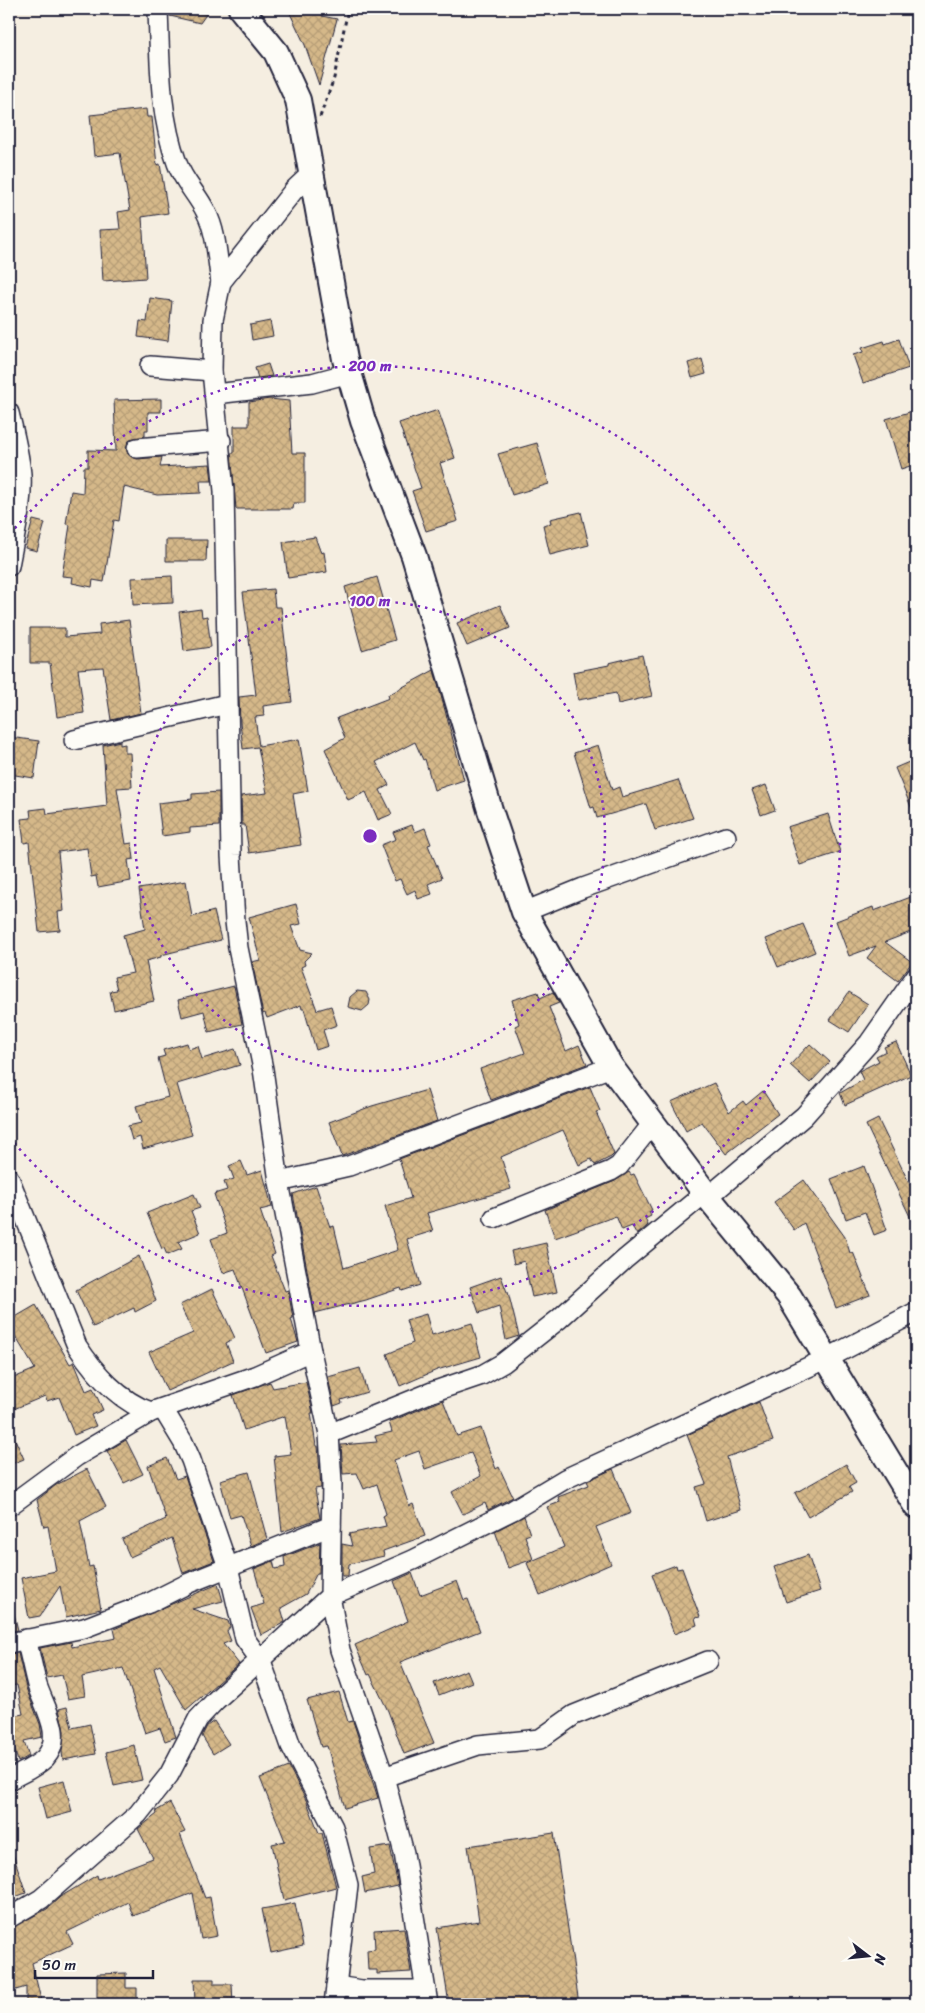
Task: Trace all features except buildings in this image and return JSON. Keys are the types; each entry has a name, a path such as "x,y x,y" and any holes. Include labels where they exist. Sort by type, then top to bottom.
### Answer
{"main road":[{"path":"241,9 276,52 298,100 329,276 350,373 363,421 414,556 487,802 524,912 611,1067 706,1195 790,1296 916,1506"}],"street":[{"path":"9,1178 78,1346 86,1359 114,1389 138,1408 157,1411 183,1442 191,1460 228,1567 245,1639 260,1661 291,1746 333,1827 348,1885 335,1995 362,1990 427,1997 404,1852 384,1777 340,1650 330,1596 332,1483 329,1434 311,1351 279,1182 263,1069 237,939 231,855 224,500 221,441 212,371 213,320 221,282 215,239 207,213 177,165 168,133 159,44 158,9"},
{"path":"221,282 294,190 312,173"},
{"path":"150,366 212,371"},
{"path":"215,394 312,384 350,373"},
{"path":"9,413 17,446 21,475 19,506 9,566"},
{"path":"137,448 221,441"},
{"path":"74,740 227,704"},
{"path":"524,912 583,888 726,837"},
{"path":"329,1434 482,1374 503,1363 559,1319 624,1260 804,1116 869,1043 916,976"},
{"path":"279,1182 349,1166 611,1067"},
{"path":"494,1218 612,1171 619,1166 653,1123"},
{"path":"9,1918 19,1914 41,1899 138,1814 169,1775 198,1720 216,1700 330,1596 464,1536 566,1479 828,1358 916,1312"},
{"path":"9,1506 77,1456 157,1411 255,1376 311,1351"},
{"path":"9,1780 34,1767 46,1756 53,1741 53,1726 17,1641 84,1628 149,1603 228,1567 332,1526"},
{"path":"384,1777 478,1745 540,1739 574,1715 708,1661"}],"path":[{"path":"305,137 319,119 327,104 348,9"}]}
